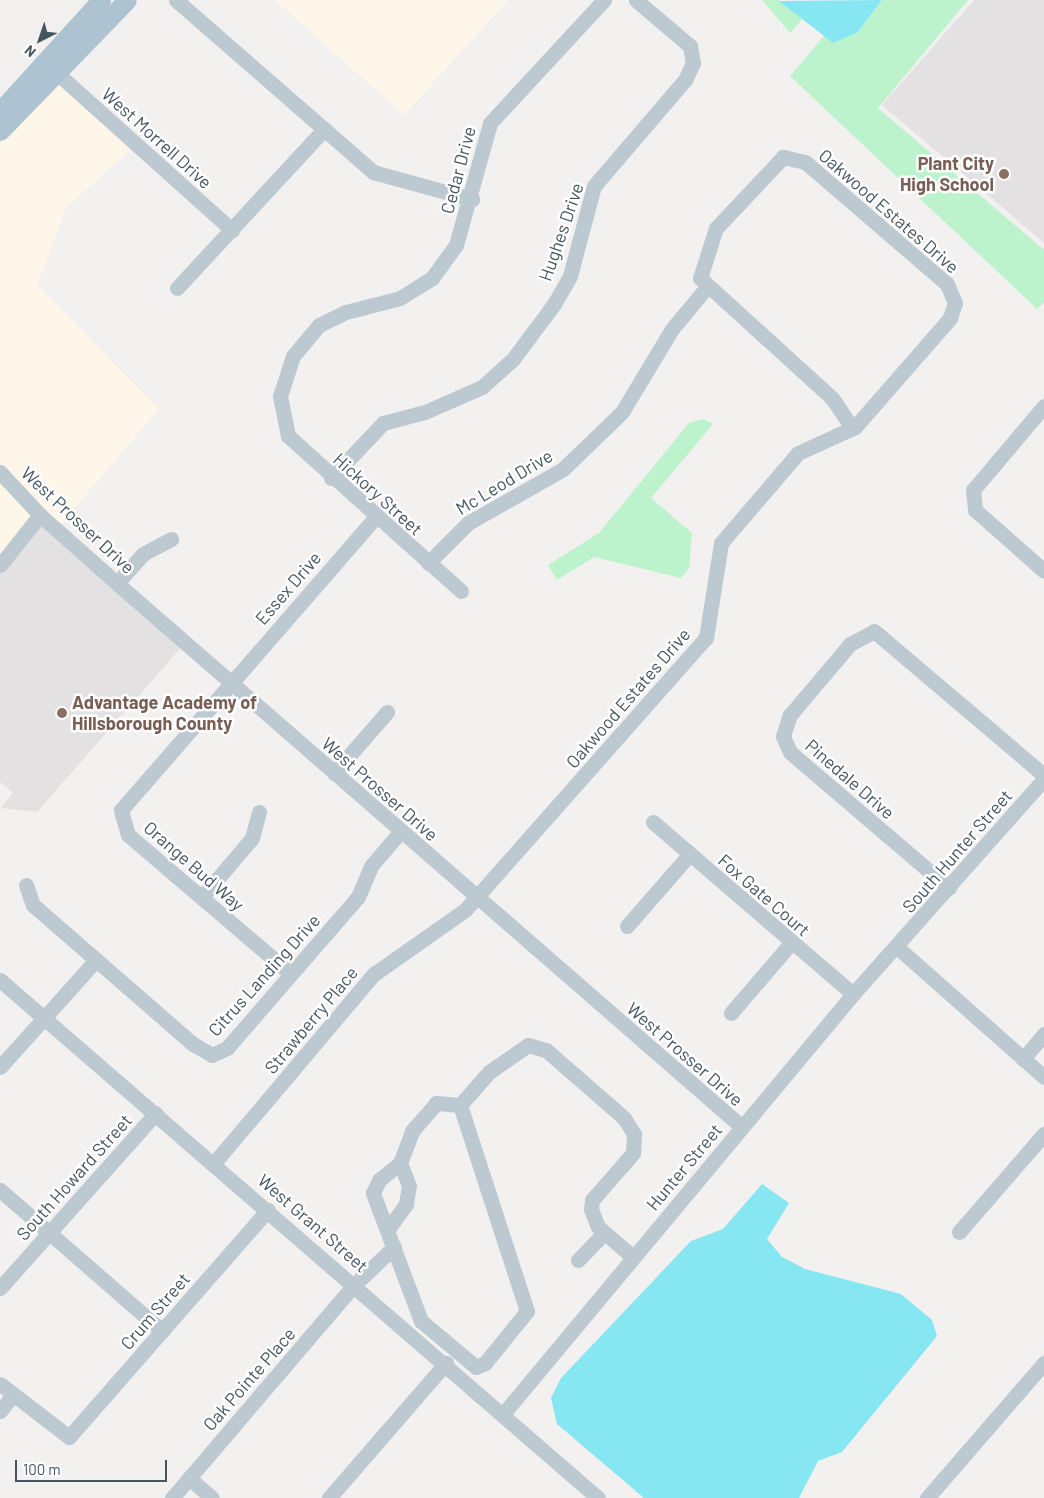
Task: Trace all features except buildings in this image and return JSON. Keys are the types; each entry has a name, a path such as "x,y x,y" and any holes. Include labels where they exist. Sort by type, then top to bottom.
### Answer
{"main road":[{"path":"0,131 8,105 58,74 128,0"},
{"path":"58,74 59,57 98,3"},
{"path":"0,124 8,105 98,3"}],"street":[{"path":"176,0 373,172 472,199"},
{"name":"Cedar Drive","path":"281,418 280,396 293,356 319,326 337,317 400,298 432,278 456,245 472,199 481,141 490,123 604,0"},
{"name":"Hughes Drive","path":"332,478 382,423 425,412 482,387 513,359 570,276 594,186 685,80 693,63 690,46 636,0"},
{"name":"West Morrell Drive","path":"58,74 232,230"},
{"path":"177,288 324,129"},
{"name":"Oakwood Estates Drive","path":"476,899 706,638 721,543 798,453 852,428 950,318 955,303 947,284 794,157 773,164 716,228 700,267 706,288"},
{"path":"706,288 832,398 852,428"},
{"name":"Mc Leod Drive","path":"428,563 468,523 563,469 622,412 672,329 706,288"},
{"path":"1044,406 974,490 975,510 1044,571"},
{"name":"Hickory Street","path":"281,418 288,436 375,518 461,591"},
{"name":"West Prosser Drive","path":"0,472 40,515 230,684 476,899 742,1127"},
{"path":"0,565 40,515"},
{"name":"Essex Drive","path":"230,684 375,518"},
{"path":"117,583 143,554 171,539"},
{"name":"Pinedale Drive","path":"949,888 790,752 783,736 790,716 850,644 874,631 1044,774"},
{"name":"Orange Bud Way","path":"230,684 121,810 128,835 291,974"},
{"path":"334,773 387,712"},
{"name":"South Hunter Street","path":"898,947 1044,779"},
{"path":"202,897 252,838 260,812"},
{"name":"Fox Gate Court","path":"653,822 791,943 853,994"},
{"name":"Citrus Landing Drive","path":"26,885 33,905 193,1044 212,1054 226,1048 358,897 370,866 400,832"},
{"path":"627,926 689,855"},
{"name":"Strawberry Place","path":"214,1163 374,974 453,920 476,899"},
{"path":"731,1013 791,943"},
{"path":"898,947 1044,1077"},
{"name":"Hunter Street","path":"502,1414 853,994 898,947"},
{"path":"0,1067 46,1019 96,960"},
{"name":"West Grant Street","path":"0,980 355,1284 598,1498"},
{"path":"1022,1059 1044,1034"},
{"path":"460,1105 489,1072 528,1045 546,1050 624,1118 634,1134 633,1153 592,1200 593,1218 604,1232 633,1257"},
{"path":"436,1104 460,1105 526,1313 485,1363 473,1366 421,1321 388,1230 376,1210 374,1193 379,1180 400,1163 412,1131 436,1104"},
{"name":"South Howard Street","path":"0,1288 156,1113"},
{"path":"959,1232 1044,1134"},
{"path":"388,1230 406,1204 409,1186 400,1163"},
{"path":"0,1190 162,1331"},
{"name":"Crum Street","path":"13,1395 69,1437 268,1210"},
{"path":"578,1260 604,1232"},
{"name":"Oak Pointe Place","path":"172,1498 355,1284 394,1247"},
{"path":"329,1498 446,1363"},
{"path":"927,1498 1044,1364"},
{"path":"0,1384 13,1395 0,1411"},
{"path":"189,1478 212,1498"}],"shaded area":[{"path":"275,0 508,0 404,115"},
{"name":"Plant City High School","path":"974,0 1044,0 1044,243 882,105"},
{"path":"57,82 132,148 66,208 37,286 159,409 60,525 0,463 0,139"},
{"path":"0,480 33,516 0,556"},
{"name":"Advantage Academy of Hillsborough County","path":"40,515 185,643 37,812 0,808 13,793 0,782 0,565"}],"green space":[{"path":"762,0 779,0 803,18 790,33"},
{"path":"882,0 968,0 878,108 1044,250 1044,302 1037,309 790,76 824,36 833,42 858,32"},
{"path":"704,419 713,424 651,498 692,533 689,569 681,578 594,557 557,580 548,565 599,533 689,423"}],"water":[{"path":"882,0 858,32 833,43 779,1"},
{"path":"762,1184 789,1203 767,1239 782,1257 805,1269 901,1294 932,1320 937,1336 842,1452 818,1461 799,1498 644,1498 557,1424 551,1398 561,1378 691,1241 723,1229"}],"place":[{"name":"Plant City High School","path":"1004,174"},
{"name":"Advantage Academy of Hillsborough County","path":"62,713"}]}
